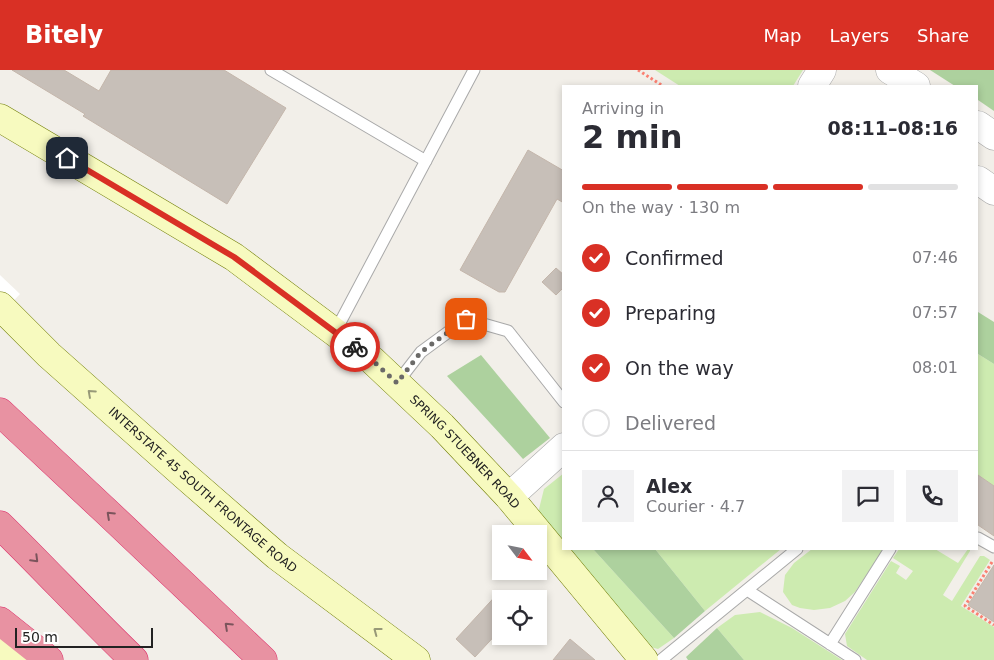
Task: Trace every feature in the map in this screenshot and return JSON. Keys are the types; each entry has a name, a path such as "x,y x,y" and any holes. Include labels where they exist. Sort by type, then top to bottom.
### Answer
{"highway":[{"path":"0,412 263,660"},
{"path":"0,525 106,634 134,660"},
{"path":"0,621 49,660"}],"main road":[{"name":"SPRING STUEBNER ROAD","path":"0,118 234,257 372,360 442,426 509,497 644,660"},
{"name":"INTERSTATE 45 SOUTH FRONTAGE ROAD","path":"2,308 49,355 277,556 416,660"},
{"path":"0,642 20,660"}],"street":[{"path":"890,70 914,85"},
{"path":"978,126 994,136"},
{"path":"978,180 994,191"},
{"path":"509,497 562,449"}],"lane":[{"path":"271,70 426,161"},
{"path":"335,332 474,70"},
{"path":"397,383 421,352 466,319 508,330 562,399"},
{"path":"978,538 994,547"},
{"path":"661,660 796,550"},
{"path":"830,644 889,550"},
{"path":"747,590 855,660"}],"path":[{"path":"638,70 662,85"},
{"path":"994,558 965,606 994,625"}],"green space":[{"path":"655,70 803,70 794,85 678,85"},
{"path":"930,70 994,70 994,111 978,100 978,85 953,85"},
{"path":"978,312 994,322 994,364 978,354"},
{"path":"978,354 994,364 994,486 978,475"},
{"path":"481,355 550,438 523,459 447,376"},
{"path":"562,475 562,547 548,530 548,525 545,525 538,513 544,489"},
{"path":"564,550 594,550 674,638 658,649 643,645"},
{"path":"594,550 656,550 705,611 674,638"},
{"path":"656,550 780,550 705,611"},
{"path":"811,550 882,550 855,592 845,601 830,608 814,610 792,605 783,592 785,575 794,563"},
{"path":"898,550 937,550 958,563 967,550 970,550 943,595 952,601 980,556 990,560 961,606 994,627 994,660 867,660 847,646 845,634 891,561 900,566 896,573 906,580 913,571 893,558"},
{"path":"760,612 792,628 842,660 744,660 717,628 735,615"},
{"path":"717,628 744,660 688,660 686,657"}],"pier":[{"path":"0,275 20,294 0,315"}],"building":[{"path":"12,70 64,70 99,91 111,70 224,70 286,108 227,204"},
{"path":"528,150 562,170 562,202 557,199 505,292 499,292 460,270"},
{"path":"556,268 562,273 562,289 556,295 542,282"},
{"path":"978,475 994,486 994,536 978,525"},
{"path":"994,565 994,622 968,605"},
{"path":"492,600 492,639 475,657 456,639"},
{"path":"570,639 595,660 553,660"}],"way so far":[{"path":"355,347 397,383 421,352 466,319"}],"route":[{"path":"67,158 234,257 355,347"}]}
